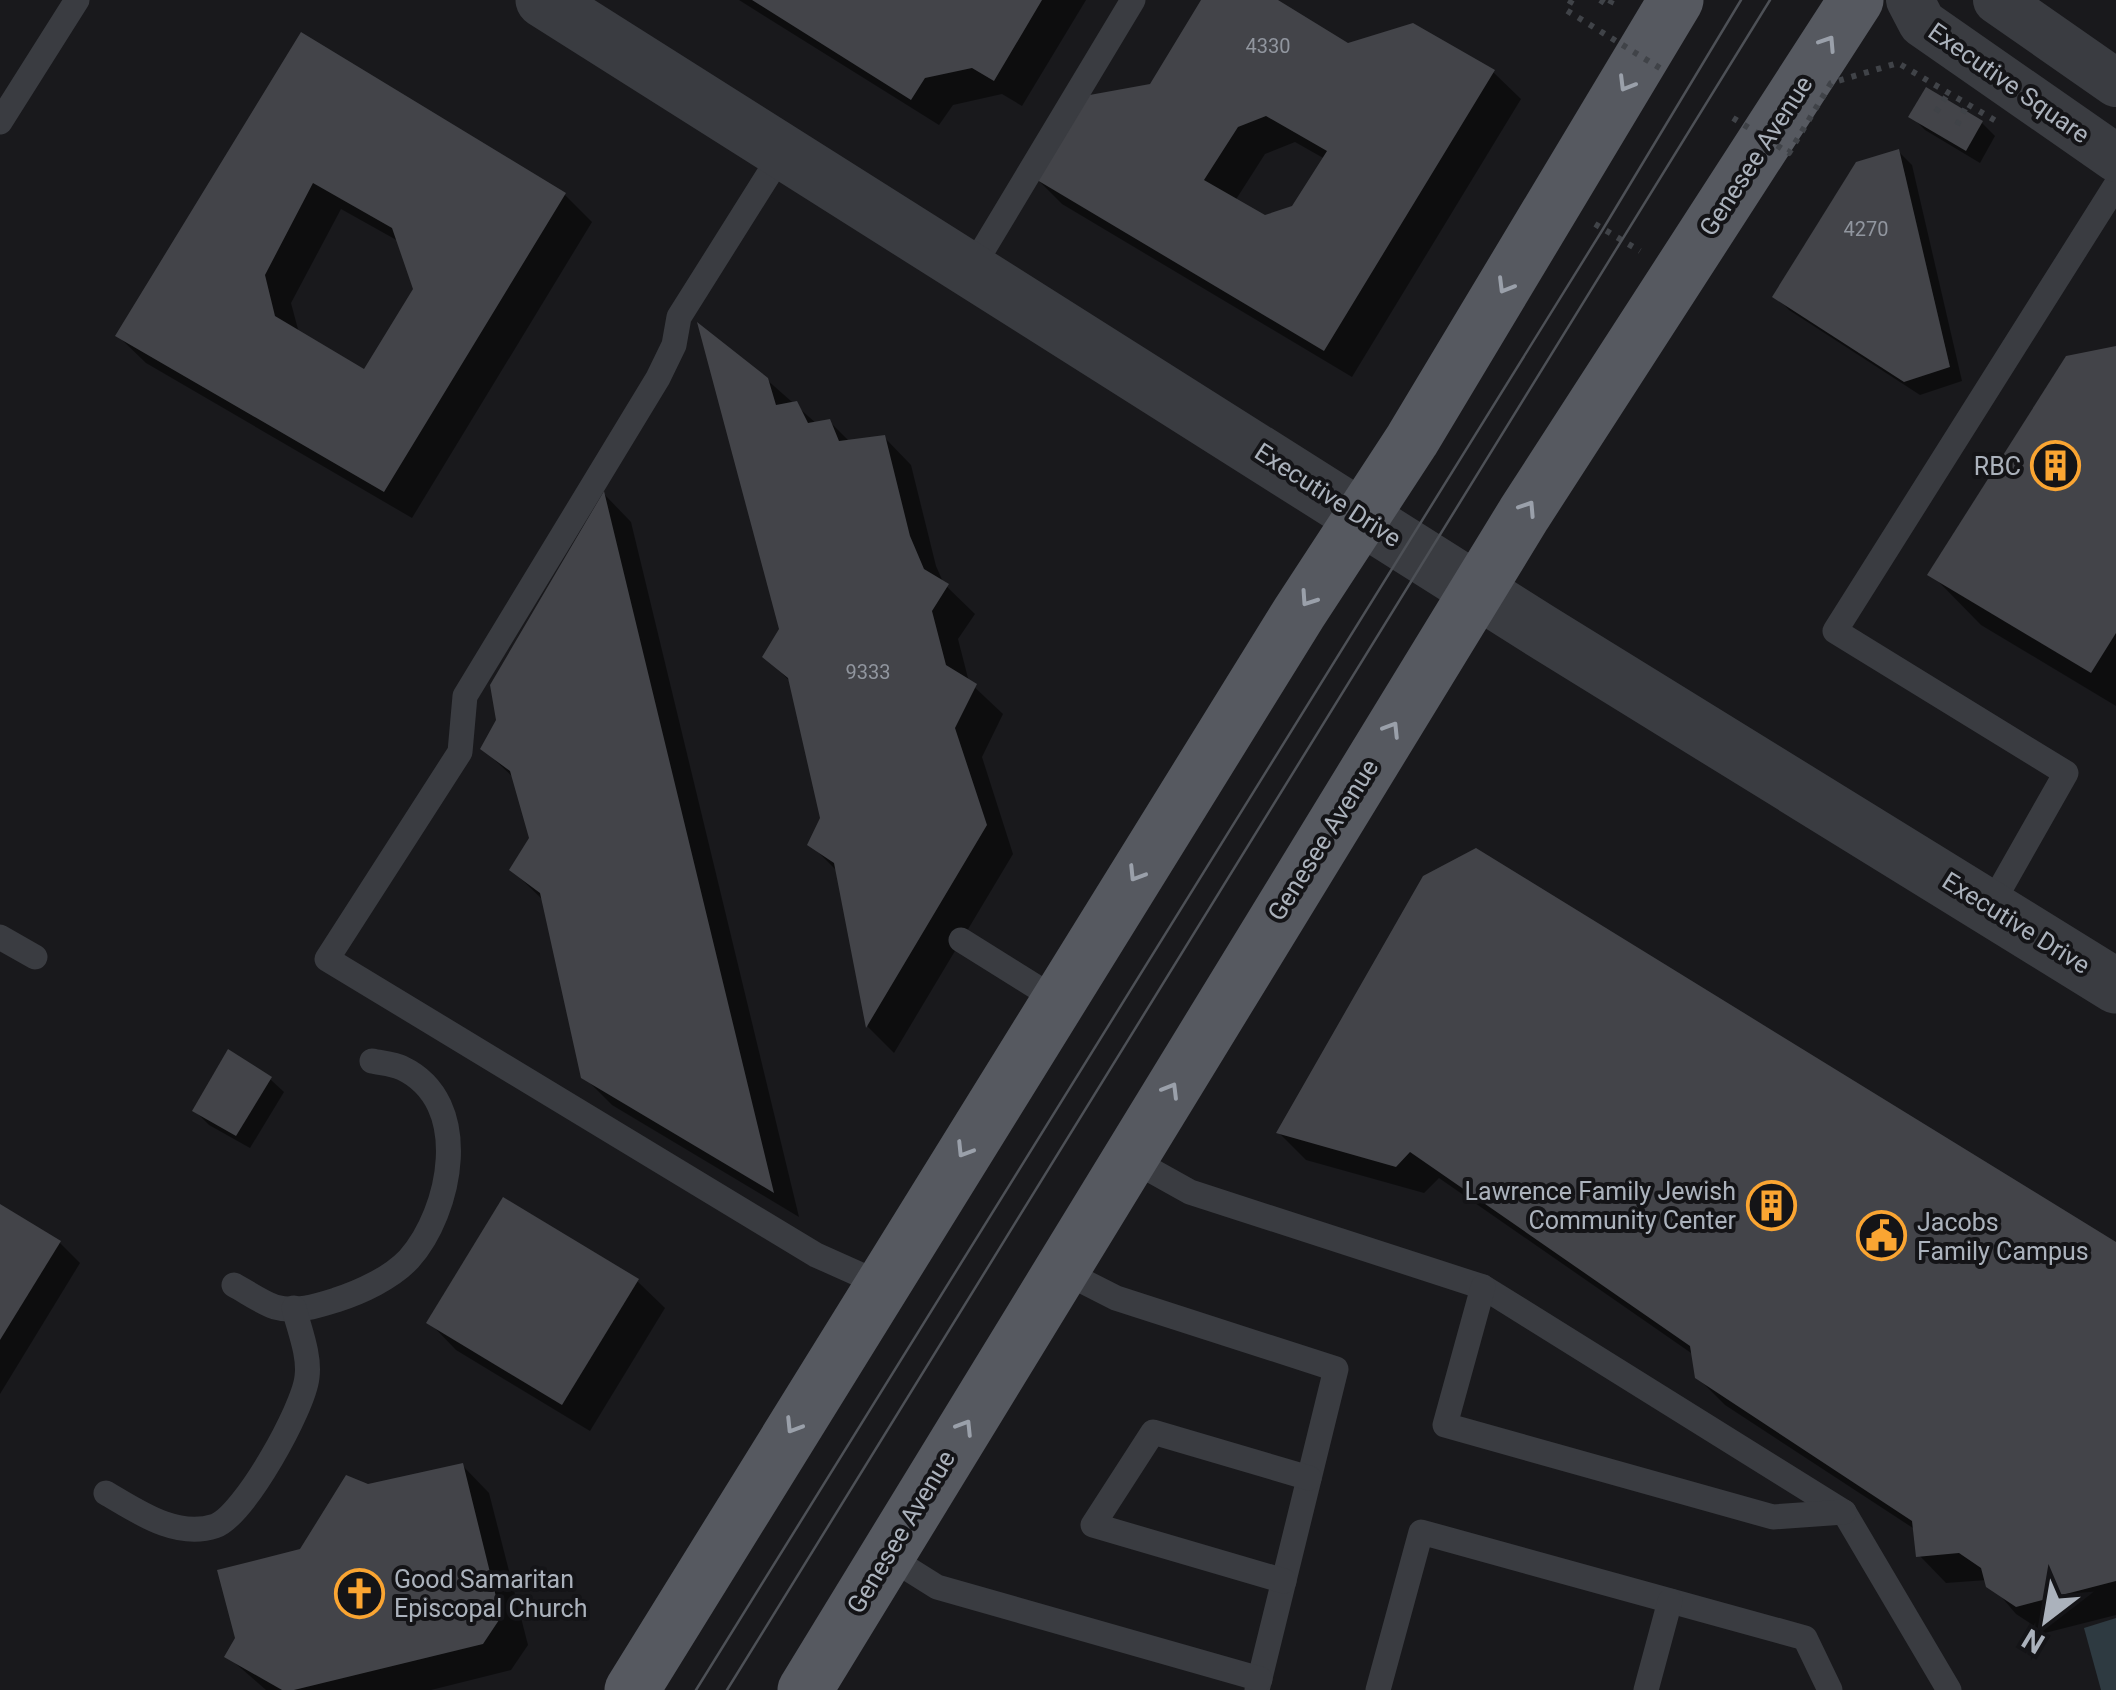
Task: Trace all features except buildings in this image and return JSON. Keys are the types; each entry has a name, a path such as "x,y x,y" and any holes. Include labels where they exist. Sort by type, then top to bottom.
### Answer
{"main road":[{"path":"632,1690 880,1284 1362,518 1676,0"},
{"name":"Genesee Avenue","path":"806,1690 1477,591 1856,0"}],"street":[{"name":"Executive Drive","path":"543,0 1477,591 2116,986"},
{"name":"Executive Square","path":"1910,0 1922,22 2116,158"},
{"path":"1997,0 2116,83"}],"lane":[{"path":"0,122 77,0"},
{"path":"972,268 1133,0"},
{"path":"784,150 679,318 674,344 658,378 465,696 460,752 327,959 816,1255 880,1284"},
{"path":"1990,906 2066,772 1835,631 2116,186"},
{"path":"0,936 35,957"},
{"path":"961,940 1057,1000"},
{"path":"234,1285 277,1307 307,1309 346,1297 408,1260 431,1227 444,1193 450,1152 442,1119 428,1090 403,1068 372,1061"},
{"path":"1129,1158 1190,1192 1483,1287 1844,1512 1949,1690"},
{"path":"886,1555 937,1587 1258,1685 1336,1370 1116,1298 1061,1270"},
{"path":"1483,1287 1445,1425 1773,1517 1844,1512"},
{"path":"106,1493 170,1525 215,1526 236,1512 298,1410 303,1393 306,1364 294,1308"},
{"path":"1284,1581 1094,1525 1153,1432 1309,1478"},
{"path":"1378,1690 1421,1532 1805,1638 1830,1690"},
{"path":"1646,1690 1670,1600"}],"path":[{"path":"1572,0 1566,10 1663,70"},
{"path":"1600,0 1609,6 1612,0"},
{"path":"1733,118 1789,152 1832,83 1898,62 1996,120"},
{"path":"1936,112 1946,90"},
{"path":"1957,125 1966,102"}],"shaded area":[{"path":"2116,1618 2116,1690 2101,1690 2084,1628"}],"tram line":[{"path":"696,1690 1603,229 1741,0"},
{"path":"727,1690 1770,0"}],"place":[{"name":"RBC","path":"2056,466"},
{"name":"Lawrence Family Jewish Community Center","path":"1771,1205"},
{"name":"Jacobs Family Campus","path":"1882,1236"},
{"name":"Good Samaritan Episcopal Church","path":"359,1593"}]}
